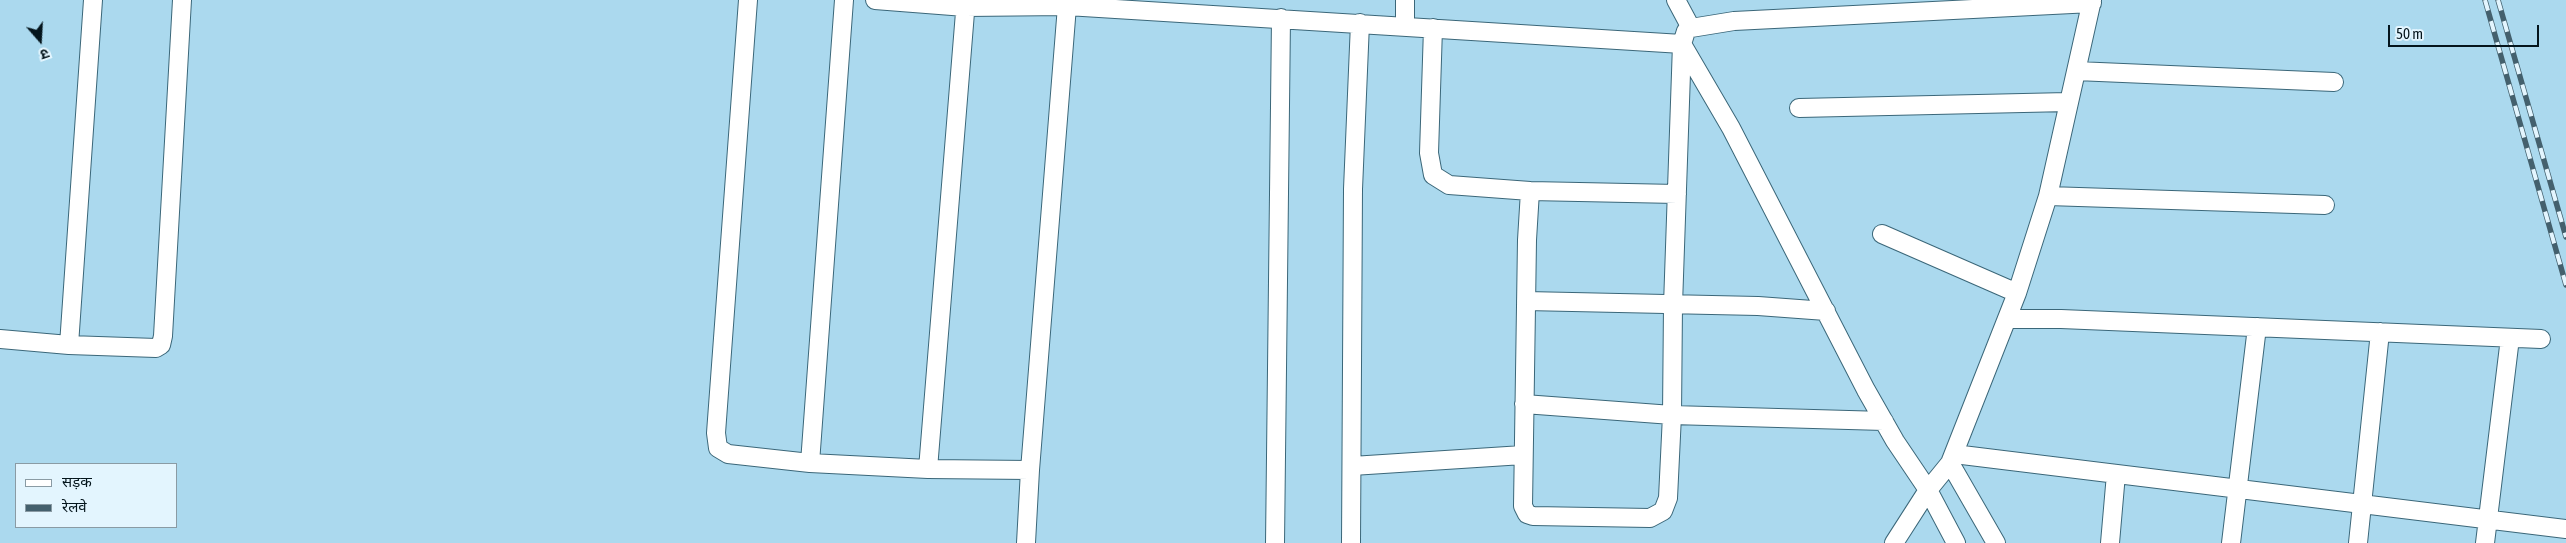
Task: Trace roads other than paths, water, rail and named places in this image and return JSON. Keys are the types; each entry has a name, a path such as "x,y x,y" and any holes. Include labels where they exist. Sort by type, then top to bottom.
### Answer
{"street":[{"path":"69,345 93,0"},
{"path":"0,339 69,345 156,348 162,342 182,0"},
{"path":"748,0 716,442 718,448 728,454 810,463 928,469 1030,470"},
{"path":"810,463 844,0"},
{"path":"876,0 1067,6 1085,4 1221,8 1281,18 1682,44"},
{"path":"1405,0 1405,26"},
{"path":"1676,0 1691,28"},
{"path":"1530,191 1522,500 1527,514 1650,518 1658,516 1664,511 1668,498 1682,44 1686,31 1691,28 1734,21 2092,2 2048,196 2017,293 1942,473 1900,540"},
{"path":"928,469 966,3"},
{"path":"1026,543 1030,470 1067,6"},
{"path":"1275,543 1281,18"},
{"path":"1351,543 1353,189 1360,23"},
{"path":"1433,28 1429,153 1433,175 1449,185 1530,191 1677,194"},
{"path":"1682,44 1731,128 1884,421 1942,473 1996,543"},
{"path":"2076,71 2334,82"},
{"path":"1799,108 2068,102"},
{"path":"2048,196 2325,205"},
{"path":"1882,234 2017,293"},
{"path":"1526,301 1673,306 1758,306 1826,311"},
{"path":"2007,319 2061,318 2541,339"},
{"path":"2231,543 2257,327"},
{"path":"2358,543 2380,332"},
{"path":"2485,543 2510,338"},
{"path":"1524,404 1672,415 1884,421"},
{"path":"1352,466 1523,455"},
{"path":"1942,473 2116,474 2566,529"},
{"path":"1942,473 1956,543"},
{"path":"2110,543 2116,474"}],"railway":[{"path":"2485,0 2566,285"},
{"path":"2498,0 2566,237"}]}
